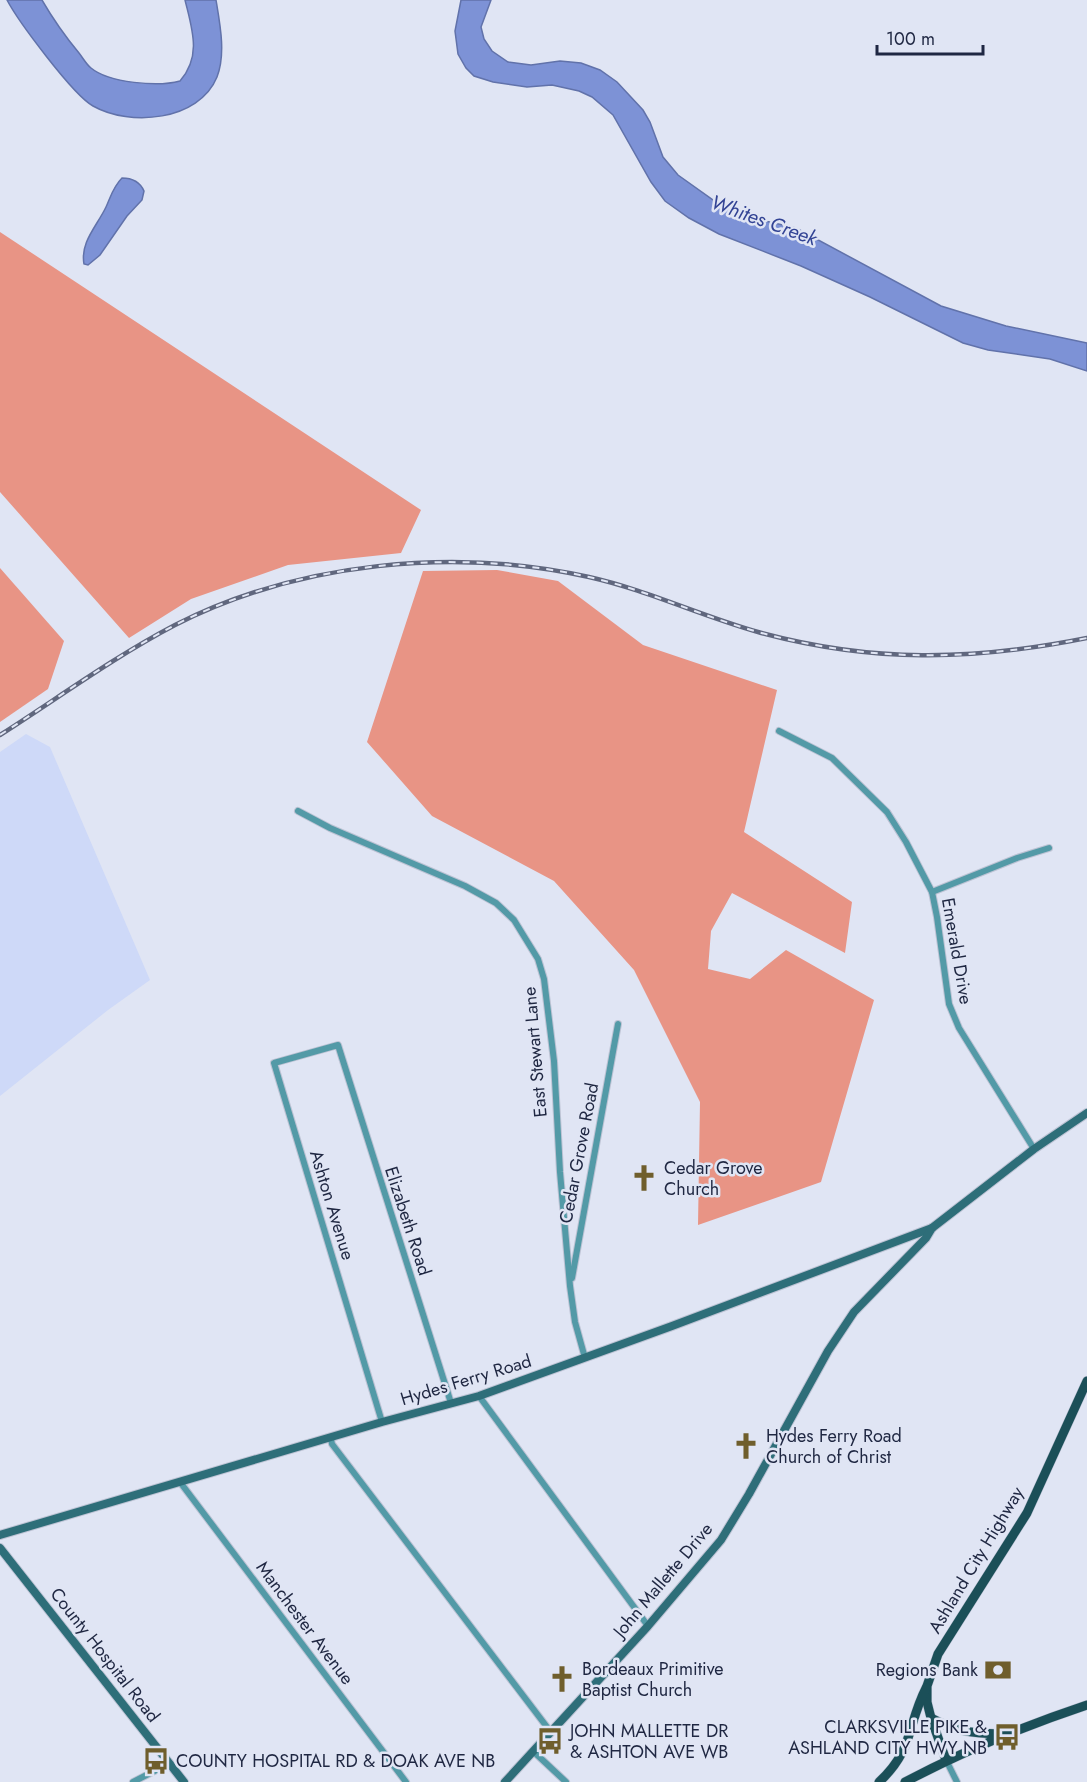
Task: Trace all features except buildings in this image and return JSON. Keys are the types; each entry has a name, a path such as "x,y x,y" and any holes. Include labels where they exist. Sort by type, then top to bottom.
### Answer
{"main road":[{"name":"Ashland City Highway","path":"946,1760 927,1702 927,1686 938,1654 1027,1513 1087,1381"},
{"path":"879,1782 901,1757 910,1737 918,1704 927,1686"},
{"path":"905,1782 946,1760 1005,1734 1087,1705"},
{"path":"931,1718 948,1727 968,1733 1005,1734"}],"street":[{"name":"Emerald Drive","path":"779,731 832,758 887,812 906,842 932,892 949,1004 959,1028 1034,1149"},
{"name":"East Stewart Lane","path":"298,811 330,828 465,886 496,903 514,920 538,959 544,979 550,1018 570,1286 575,1322 585,1358"},
{"path":"932,892 1017,858 1049,848"},
{"name":"Cedar Grove Road","path":"570,1286 618,1024"},
{"name":"Ashton Avenue","path":"339,1047 338,1045 274,1063 382,1422"},
{"name":"Elizabeth Road","path":"339,1047 451,1403"},
{"path":"932,1228 1034,1149 1087,1113"},
{"name":"Hydes Ferry Road","path":"0,1535 331,1439 382,1422 479,1396 932,1228"},
{"name":"John Mallette Drive","path":"505,1782 648,1626 721,1540 828,1351 854,1312 926,1238 932,1228"},
{"path":"479,1396 648,1626"},
{"path":"331,1439 332,1444 550,1731"},
{"name":"Manchester Avenue","path":"180,1482 406,1782"},
{"name":"County Hospital Road","path":"0,1548 184,1782"},
{"path":"534,1752 566,1782"},
{"path":"946,1760 957,1782"},
{"path":"133,1782 170,1763"}],"shaded area":[{"path":"0,232 421,510 401,553 288,565 191,599 129,638 0,492"},
{"path":"0,568 64,641 48,689 0,722"},
{"path":"497,570 558,581 643,645 777,690 744,832 852,902 845,953 732,893 711,931 708,969 750,979 786,950 874,1000 821,1182 698,1225 700,1102 634,970 554,881 432,816 367,742 423,571"},
{"path":"26,734 50,747 150,980 108,1010 0,1096 0,752"}],"water":[{"path":"7,0 42,0 86,63 99,73 121,80 159,84 180,81 191,62 193,42 185,0 216,0 222,49 217,77 208,92 195,103 180,111 144,118 108,113 93,106 73,88 34,40"},
{"path":"461,0 491,0 481,27 484,39 492,51 508,62 531,65 560,61 581,63 600,70 617,82 643,110 663,157 678,175 716,202 761,220 796,228 941,306 1006,326 1087,343 1087,371 1050,359 988,350 963,343 870,297 801,266 719,234 689,218 665,201 651,182 613,115 592,97 579,91 552,85 527,87 493,82 474,76 458,54 455,31"},
{"path":"122,178 140,185 144,191 142,200 127,216 100,255 88,265 84,264 84,248 90,234 114,188"}],"railway":[{"path":"0,735 130,650 175,625 223,604 273,587 325,574 378,566 432,562 485,563 538,568 611,582 758,632 800,642 882,654 922,655 1003,651 1087,638"}],"place":[{"name":"Cedar Grove Church","path":"644,1178"},
{"name":"Hydes Ferry Road Church of Christ","path":"746,1446"},
{"name":"Regions Bank","path":"998,1670"},
{"name":"Bordeaux Primitive Baptist Church","path":"562,1679"},
{"name":"CLARKSVILLE PIKE & ASHLAND CITY HWY NB","path":"1007,1737"},
{"name":"JOHN MALLETTE DR & ASHTON AVE WB","path":"550,1741"},
{"name":"COUNTY HOSPITAL RD & DOAK AVE NB","path":"156,1761"}],"water label":[{"name":"Whites Creek","path":"764,220"}]}
